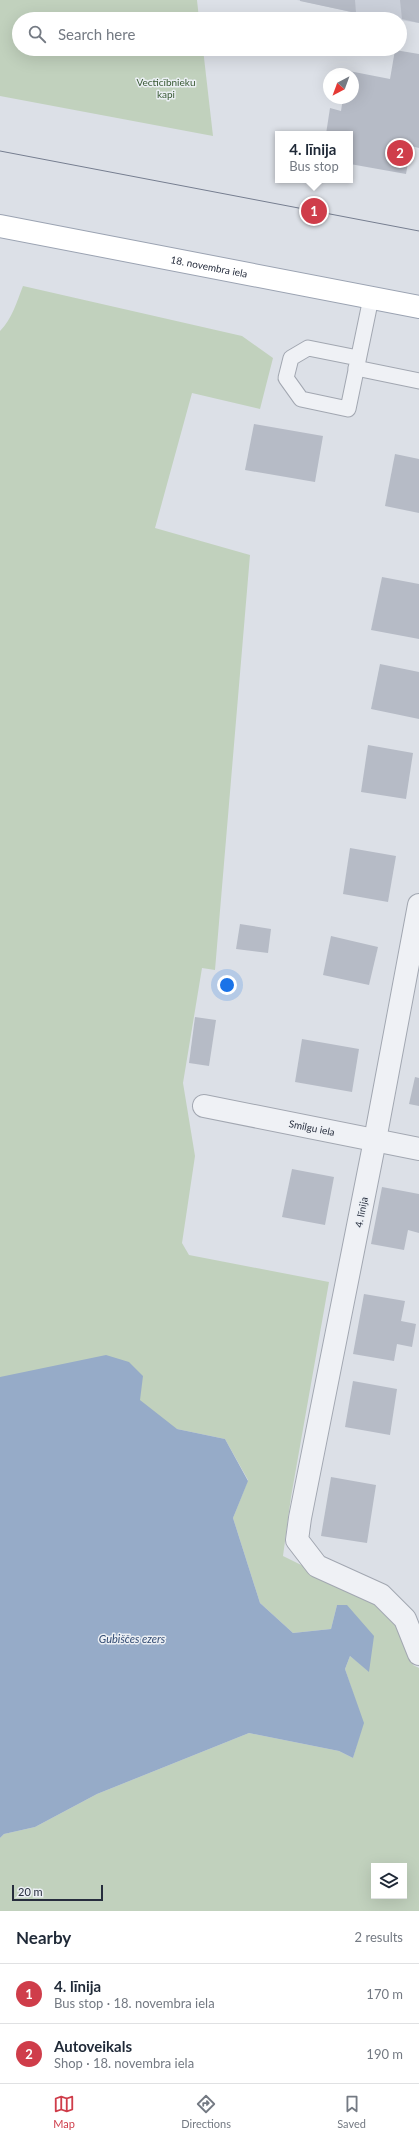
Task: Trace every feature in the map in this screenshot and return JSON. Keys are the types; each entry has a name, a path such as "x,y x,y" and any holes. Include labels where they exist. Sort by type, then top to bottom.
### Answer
{"main road":[{"name":"18. novembra iela","path":"0,226 419,307"}],"street":[{"name":"4. līnija","path":"419,905 375,1140 300,1518 297,1540 317,1566 381,1595 405,1619 419,1654"},
{"name":"Smilgu iela","path":"204,1106 419,1149"}],"lane":[{"path":"371,298 357,363 348,409 301,399 286,378 291,358 308,348 357,363 419,381"}],"shaded area":[{"path":"297,0 419,0 419,23 407,21 407,12 351,12"}],"green space":[{"name":"Vecticībnieku kapi","path":"0,0 197,0 198,12 12,12 12,56 204,56 213,136 0,96"},
{"path":"23,286 242,336 273,358 260,409 192,393 155,528 250,555 215,970 202,968 183,1083 195,1156 182,1243 189,1255 329,1282 291,1497 283,1556 374,1601 395,1623 413,1665 419,1668 419,1911 0,1911 0,1838 4,1834 35,1827 97,1794 249,1733 339,1751 353,1758 363,1723 345,1669 350,1656 369,1671 337,1605 331,1629 293,1633 260,1603 233,1518 248,1480 225,1439 177,1429 0,1481 0,331 11,315"}],"water":[{"name":"Gubiščes ezers","path":"106,1355 129,1362 143,1376 140,1400 177,1429 225,1439 248,1481 233,1518 260,1603 293,1633 331,1629 337,1605 347,1605 374,1636 369,1672 350,1656 345,1669 364,1723 353,1758 339,1751 249,1733 97,1794 35,1827 4,1834 0,1838 0,1377"}],"building":[{"path":"355,0 356,12 300,1"},
{"path":"400,0 419,0 419,23 407,20 407,12 401,12"},
{"path":"407,52 419,54 419,148 411,146 406,174 353,165 353,131 326,131 330,108 341,111 342,104 359,104 359,73 390,79 394,56 407,56"},
{"path":"254,424 323,436 315,482 245,470"},
{"path":"395,454 419,459 419,513 385,506"},
{"path":"382,577 419,584 419,639 371,630"},
{"path":"380,664 419,672 419,719 371,709"},
{"path":"368,745 413,753 406,799 361,792"},
{"path":"350,848 396,856 388,902 343,894"},
{"path":"240,924 271,929 268,953 236,949"},
{"path":"331,936 378,947 369,985 323,975"},
{"path":"195,1017 216,1020 209,1066 189,1063"},
{"path":"302,1039 359,1049 352,1092 295,1082"},
{"path":"415,1077 419,1078 419,1106 409,1104"},
{"path":"292,1169 334,1177 325,1225 282,1217"},
{"path":"382,1187 419,1194 419,1233 408,1230 404,1250 371,1244"},
{"path":"364,1294 405,1301 401,1321 416,1324 412,1347 397,1344 394,1361 353,1354"},
{"path":"353,1381 397,1389 390,1435 345,1427"},
{"path":"331,1477 376,1485 367,1543 321,1536"}],"tram line":[{"path":"0,151 419,231"}],"place":[{"name":"Autoveikals","path":"400,153"},
{"name":"4. līnija","path":"314,211"}]}
